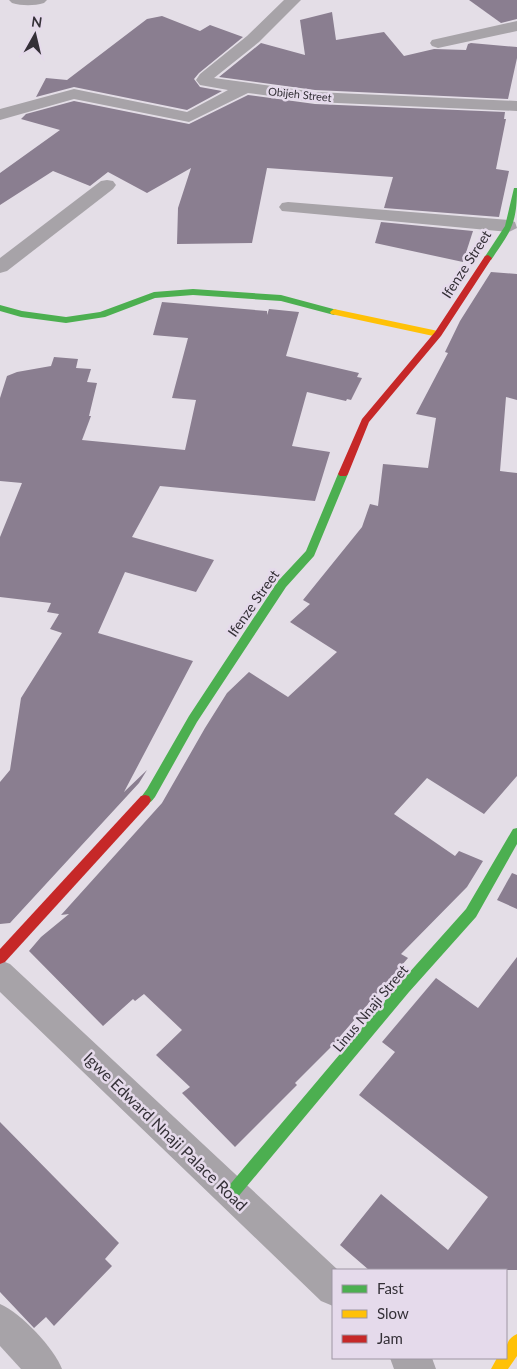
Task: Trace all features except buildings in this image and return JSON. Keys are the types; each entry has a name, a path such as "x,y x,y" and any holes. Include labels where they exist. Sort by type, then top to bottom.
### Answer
{"street":[{"name":"Obijeh Street","path":"293,0 253,39 204,80 211,84 315,97 517,106"},
{"path":"438,42 517,26"},
{"path":"0,115 74,94 189,117 244,88"},
{"path":"0,267 107,185"},
{"name":"Ifenze Street","path":"0,958 151,792 193,719 282,584 310,553 365,421 438,334 509,226 517,190"},
{"path":"288,207 509,226"},
{"path":"0,308 21,314 66,320 102,315 154,295 193,292 225,293 281,298 357,318 438,334"},
{"name":"Linus Nnaji Street","path":"232,1193 404,988 472,913 517,833"},
{"name":"Igwe Edward Nnaji Palace Road","path":"0,973 332,1288"},
{"path":"0,1321 45,1369"},
{"path":"507,1357 517,1342"},
{"path":"408,1359 419,1369"}],"traffic: fast":[{"path":"488,258 509,226 517,190"},
{"path":"0,308 21,314 66,320 102,315 154,295 193,292 281,298 334,312"},
{"path":"145,800 151,793 193,719 282,584 310,553 343,474"},
{"path":"232,1193 404,988 471,913 517,833"}],"traffic: slow":[{"path":"334,312 438,334"},
{"path":"507,1357 517,1342"},
{"path":"499,1369 506,1359"}],"traffic: jam":[{"path":"343,474 365,421 438,334 488,258"},
{"path":"0,958 145,800"}]}
